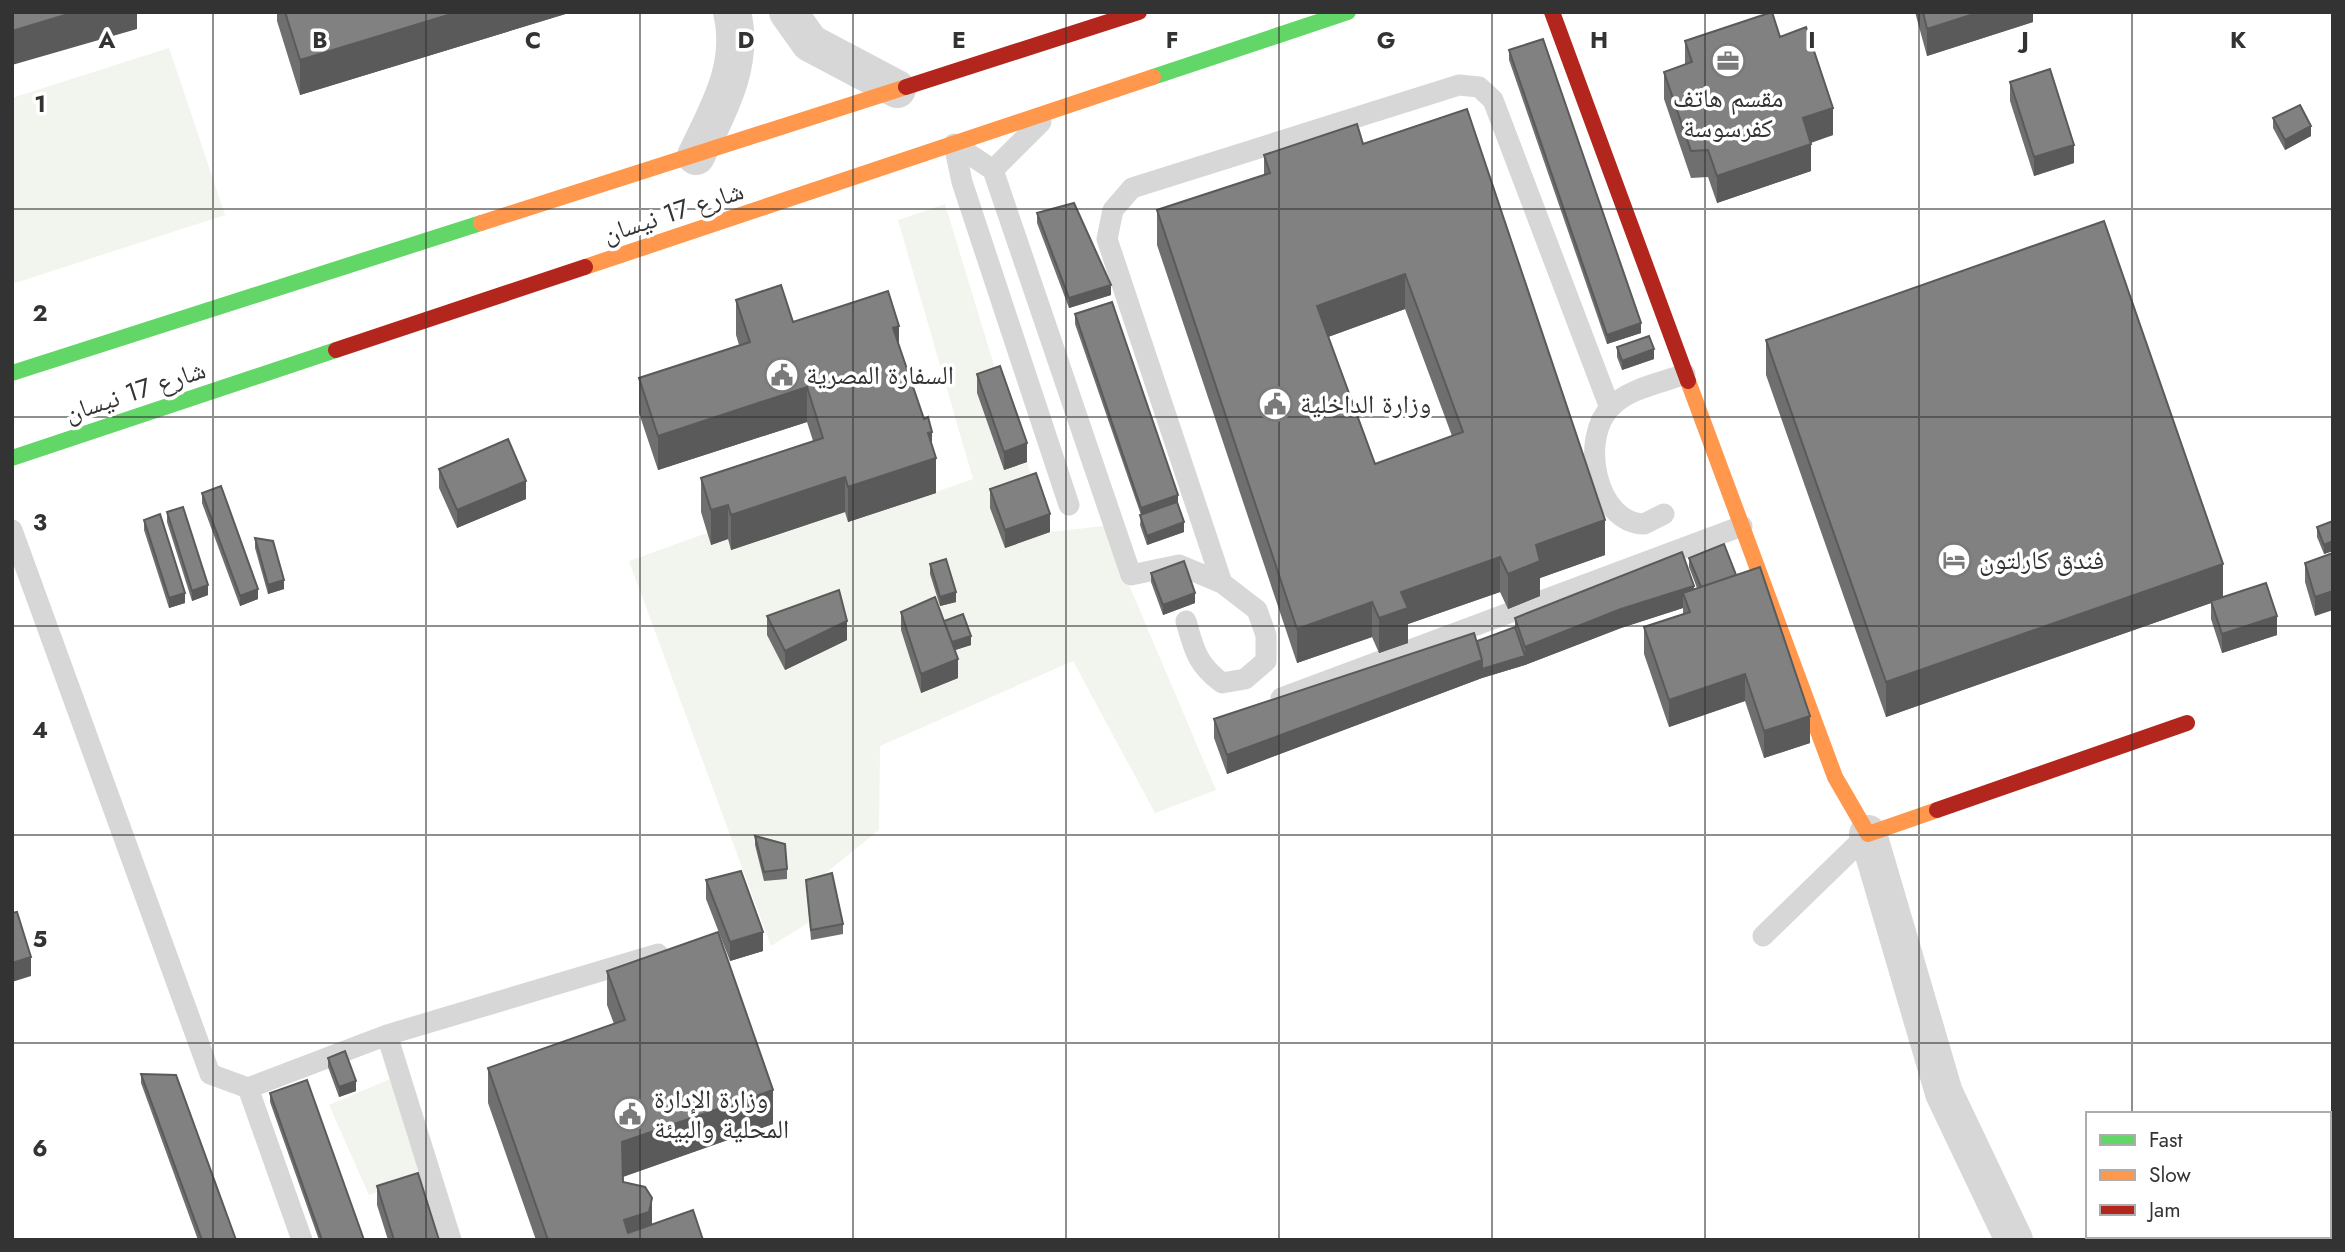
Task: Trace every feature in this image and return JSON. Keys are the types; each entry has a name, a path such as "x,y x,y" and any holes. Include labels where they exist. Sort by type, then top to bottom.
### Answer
{"main road":[{"name":"شارع 17 نيسان","path":"12,373 1139,12"},
{"name":"شارع 17 نيسان","path":"12,458 1348,12"},
{"path":"1552,12 1835,777 1868,834 2187,723"}],"street":[{"path":"696,156 732,80 736,30 732,12"},
{"path":"788,12 810,43 897,89"},
{"path":"1868,834 1944,1093 2014,1240"}],"lane":[{"path":"1222,583 1107,239 1113,210 1132,188 1459,85 1479,87 1493,100 1610,408"},
{"path":"993,170 1052,111"},
{"path":"954,144 993,170 1131,575 1179,565 1222,583 1257,610 1266,635 1266,661 1245,679 1222,683 1203,669 1193,649 1186,621"},
{"path":"954,144 962,182 1069,505"},
{"path":"1664,514 1655,521 1632,524 1613,511 1595,469 1594,449 1598,430 1610,408 1628,394 1685,374"},
{"path":"1268,703 1742,526"},
{"path":"12,530 210,1074 248,1088 387,1035 683,947"},
{"path":"1763,936 1868,834"},
{"path":"387,1035 451,1240"},
{"path":"248,1088 302,1240"}],"shaded area":[{"path":"169,48 225,215 12,284 12,98"},
{"path":"945,204 1000,385 977,394 1004,470 1027,462 1036,492 1005,548 1050,532 1104,526 1216,790 1155,813 1073,661 880,746 879,830 806,889 811,921 771,946 629,561 707,533 711,545 728,539 731,550 845,512 849,522 973,479 898,220"},
{"path":"390,1079 425,1173 369,1195 329,1105"}],"building":[{"path":"12,12 75,12 12,31"},
{"path":"285,12 458,12 300,60"},
{"path":"1772,12 1780,37 1806,27 1833,108 1803,118 1811,144 1717,176 1708,150 1691,151 1664,72 1692,62 1685,41"},
{"path":"1923,12 1980,12 1927,29"},
{"path":"1543,39 1641,323 1607,335 1509,50"},
{"path":"2050,69 2074,145 2034,157 2010,82"},
{"path":"2300,105 2311,126 2285,140 2273,118"},
{"name":"وزارة الداخلية","path":"1467,109 1605,520 1536,545 1540,561 1508,574 1500,557 1401,592 1408,608 1379,618 1372,602 1297,629 1157,210 1270,173 1264,155 1357,124 1363,144","holes":["1405,274 1463,432 1375,464 1317,306"]},
{"path":"1074,203 1111,285 1069,298 1037,213"},
{"path":"2104,221 2223,564 1886,682 1766,340"},
{"path":"781,285 793,322 888,291 899,326 893,328 924,419 928,417 932,432 928,433 936,458 848,487 845,477 731,515 728,505 711,510 701,478 823,438 807,387 658,436 639,378 750,342 736,300"},
{"path":"1112,302 1178,495 1141,508 1075,314"},
{"path":"1649,336 1654,349 1622,361 1617,347"},
{"path":"1000,366 1027,443 1004,452 977,374"},
{"path":"508,439 526,481 457,510 439,469"},
{"path":"1036,473 1050,514 1005,530 990,489"},
{"path":"221,486 258,589 240,596 202,493"},
{"path":"1177,502 1184,522 1147,536 1140,515"},
{"path":"183,507 208,585 192,591 167,512"},
{"path":"160,514 185,593 169,598 144,520"},
{"path":"2333,521 2333,541 2324,545 2317,527"},
{"path":"255,538 273,541 284,580 268,585"},
{"path":"1724,544 1736,575 1701,587 1689,558"},
{"path":"1682,552 1694,586 1621,609 1525,647 1515,618"},
{"path":"2333,553 2333,591 2315,597 2305,563"},
{"path":"946,559 956,592 940,597 930,564"},
{"path":"1184,561 1195,593 1163,605 1151,573"},
{"path":"1760,567 1810,716 1764,731 1745,674 1669,700 1644,627 1690,612 1683,593"},
{"path":"2266,583 2277,616 2222,634 2211,601"},
{"path":"839,590 847,621 785,651 767,616"},
{"path":"935,597 958,659 921,674 901,612"},
{"path":"963,614 971,636 952,642 944,621"},
{"path":"1515,627 1525,656 1482,669 1477,641"},
{"path":"1474,633 1482,660 1227,755 1214,719"},
{"path":"755,836 785,844 787,869 764,872"},
{"path":"741,871 763,932 730,942 706,880"},
{"path":"832,873 843,924 811,930 806,880"},
{"path":"17,912 31,957 12,963 12,913"},
{"name":"وزارة الإدارة المحلية والبيئة","path":"718,932 773,1090 622,1142 623,1182 645,1187 652,1198 649,1212 624,1220 628,1233 693,1210 703,1240 548,1240 488,1068 625,1020 607,971"},
{"path":"345,1051 356,1081 339,1087 328,1058"},
{"path":"141,1074 176,1075 236,1240 202,1240"},
{"path":"307,1080 364,1240 322,1240 270,1093"},
{"path":"418,1173 439,1240 394,1240 377,1186"}],"traffic: fast":[{"path":"1153,77 1348,12"},
{"path":"12,373 481,223"},
{"path":"12,458 336,350"}],"traffic: slow":[{"path":"585,267 1153,77"},
{"path":"481,223 906,87"},
{"path":"1688,381 1835,777 1868,834 1937,810"}],"traffic: jam":[{"path":"906,87 1139,12"},
{"path":"1552,12 1688,381"},
{"path":"336,350 585,267"},
{"path":"1937,810 2187,723"}],"place":[{"name":"مقسم هاتف كفرسوسة","path":"1728,61"},
{"name":"السفارة المصرية","path":"782,375"},
{"name":"وزارة الداخلية","path":"1275,404"},
{"name":"فندق كارلتون","path":"1954,560"},
{"name":"وزارة الإدارة المحلية والبيئة","path":"630,1114"}]}
